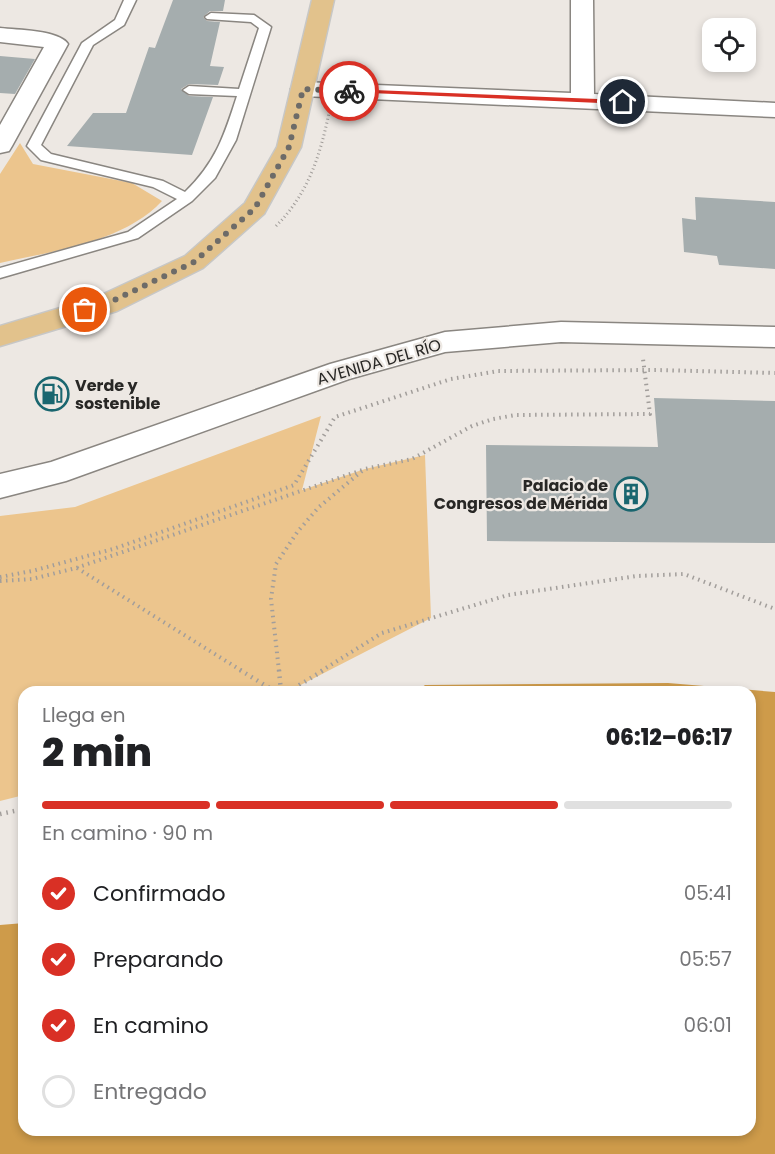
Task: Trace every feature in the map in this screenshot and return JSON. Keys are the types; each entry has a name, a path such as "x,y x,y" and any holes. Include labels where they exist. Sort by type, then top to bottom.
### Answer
{"main road":[{"path":"0,336 106,304 194,262 255,208 289,147 323,0"}],"street":[{"path":"582,0 583,100"},
{"path":"0,35 50,41 57,45 10,111 0,146"},
{"path":"303,89 775,110"},
{"name":"AVENIDA DEL RÍO","path":"0,486 55,473 340,371 446,342 561,332 775,338"}],"lane":[{"path":"130,0 120,22 88,43 33,146 46,157 158,184 187,198"},
{"path":"0,273 133,236 187,198 210,175 229,140 265,27 254,19 211,16"},
{"path":"189,90 244,93"}],"path":[{"path":"0,579 32,579 76,568 365,469 411,459 472,426 493,419 516,415 650,414 641,334"},
{"path":"0,579 113,549 294,485 335,417 452,379 498,371 645,370 775,373"},
{"path":"280,686 271,600 276,564 298,531 319,507 365,469"},
{"path":"76,568 266,686"},
{"path":"298,686 382,633 508,596 637,576 684,574 775,609"},
{"path":"0,814 18,810"}],"shaded area":[{"path":"20,143 33,164 132,183 162,201 146,215 108,235 65,249 0,263 0,174"},
{"path":"321,416 302,490 365,469 425,455 431,618 299,686 18,686 18,796 0,801 0,516 75,507"},
{"path":"668,683 704,686 424,686"},
{"path":"756,690 775,692 775,1154 0,1154 0,925 18,924 18,1136 756,1136"}],"building":[{"path":"173,0 225,0 223,11 210,11 203,17 207,21 220,22 210,66 224,67 218,85 189,84 181,89 189,96 213,97 192,155 67,146 93,113 126,113 149,47 155,48"},
{"path":"0,56 35,59 15,94 0,93"},
{"path":"695,197 775,202 775,269 719,265 717,256 684,252 682,218 696,220"},
{"name":"Palacio de Congresos de Mérida","path":"654,398 775,401 775,543 487,541 486,445 658,447"}],"way so far":[{"path":"85,310 106,304 194,262 255,208 289,147 303,89 349,91"}],"place":[{"name":"Verde y sostenible","path":"52,394"},
{"name":"Palacio de Congresos de Mérida","path":"631,494"}],"route":[{"path":"349,91 623,102"}]}
